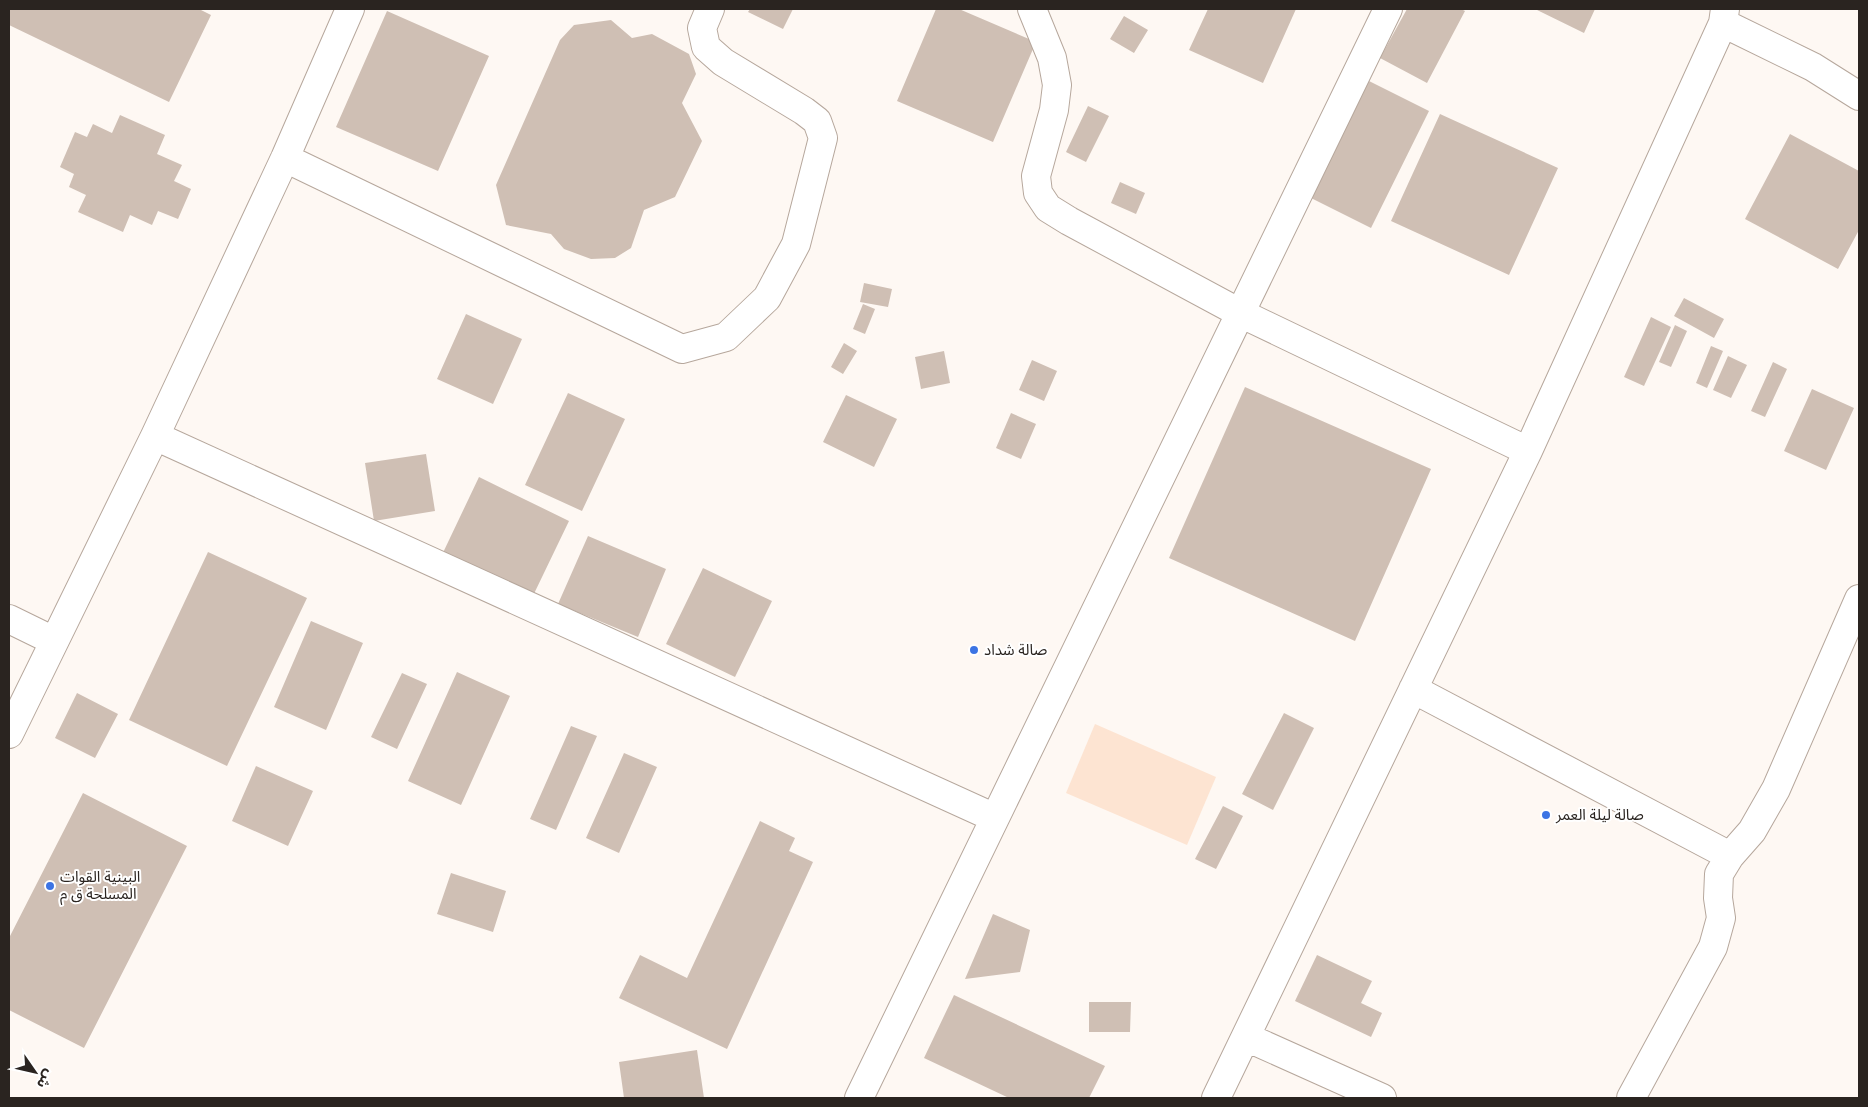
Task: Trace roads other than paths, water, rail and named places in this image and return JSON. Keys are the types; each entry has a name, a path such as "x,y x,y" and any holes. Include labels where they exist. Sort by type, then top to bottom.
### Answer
{"street":[{"path":"9,734 155,436 286,158 350,9"},
{"path":"286,158 682,349 726,337 766,298 796,244 823,138 817,121 804,111 723,62 706,47 702,28 710,9"},
{"path":"1032,9 1052,58 1057,85 1054,110 1036,176 1038,193 1048,208 1240,313 1528,451"},
{"path":"859,1098 1388,9"},
{"path":"1216,1098 1528,451 1724,16 1859,96"},
{"path":"155,436 995,818"},
{"path":"1630,1098 1713,947 1720,918 1718,898 1719,874 1730,856 1752,831 1776,788 1859,599"},
{"path":"9,619 54,640"},
{"path":"1413,689 1730,856"},
{"path":"1246,1037 1382,1098"}],"place":[{"name":"صالة شداد","path":"974,650"},
{"name":"صالة ليلة العمر","path":"1546,815"},
{"name":"البينية القوات المسلحة ق م","path":"50,886"}]}
